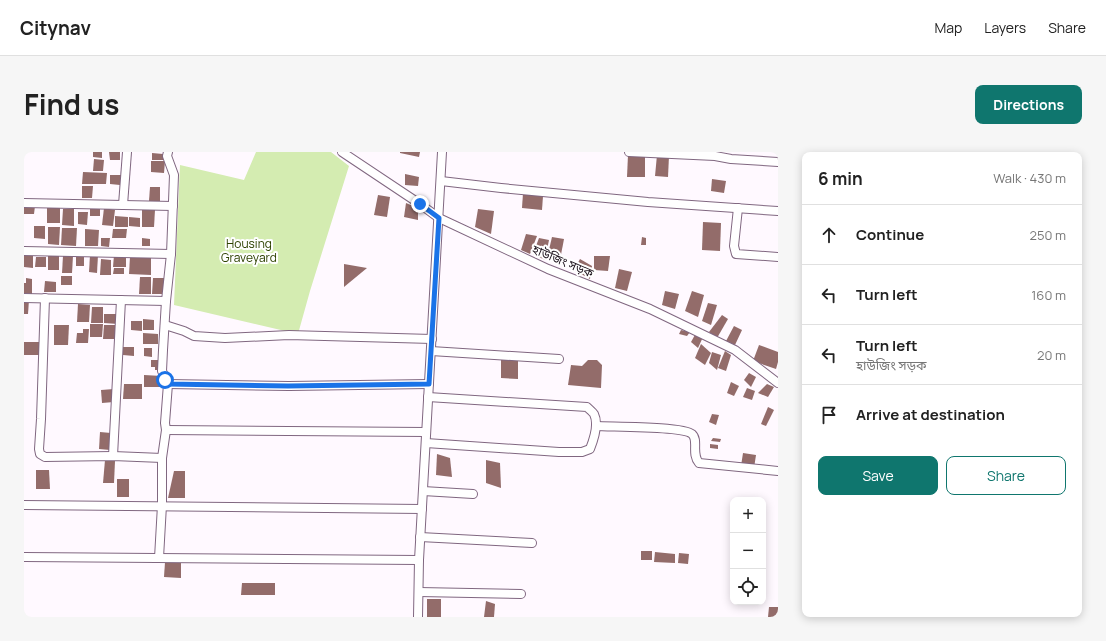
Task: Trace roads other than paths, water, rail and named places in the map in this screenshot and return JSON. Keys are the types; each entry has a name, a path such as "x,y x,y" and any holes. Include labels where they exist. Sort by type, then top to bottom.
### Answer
{"street":[{"path":"123,205 127,152"},
{"path":"160,558 162,458 166,430 165,423 168,384 162,371 166,301 171,254 174,175 167,156 168,152"},
{"name":"হাউজিং সড়ক","path":"342,152 439,218 548,269 650,309 735,350 778,383"},
{"path":"418,617 420,537 442,152"},
{"path":"628,152 715,156 731,159 778,162"},
{"path":"441,181 648,202 778,210"},
{"path":"24,203 173,206"},
{"path":"738,208 734,246 736,254 778,257"},
{"path":"24,251 171,254"},
{"path":"24,298 166,301"},
{"path":"45,298 40,454 45,457 113,456 162,458"},
{"path":"113,456 121,300"},
{"path":"165,325 194,336 225,338 289,335 432,339"},
{"path":"431,351 559,359"},
{"path":"168,384 288,386 429,384"},
{"path":"426,444 582,452 590,449 594,439 596,426 594,414 587,407 428,397"},
{"path":"596,426 644,427 686,431 693,435 695,439 695,456 699,463 778,471"},
{"path":"166,430 426,432"},
{"path":"423,491 473,494"},
{"path":"24,505 422,509"},
{"path":"420,537 532,543"},
{"path":"24,558 419,560"},
{"path":"419,592 521,594"}],"park label":[{"name":"Housing Graveyard","path":"249,250"}]}
